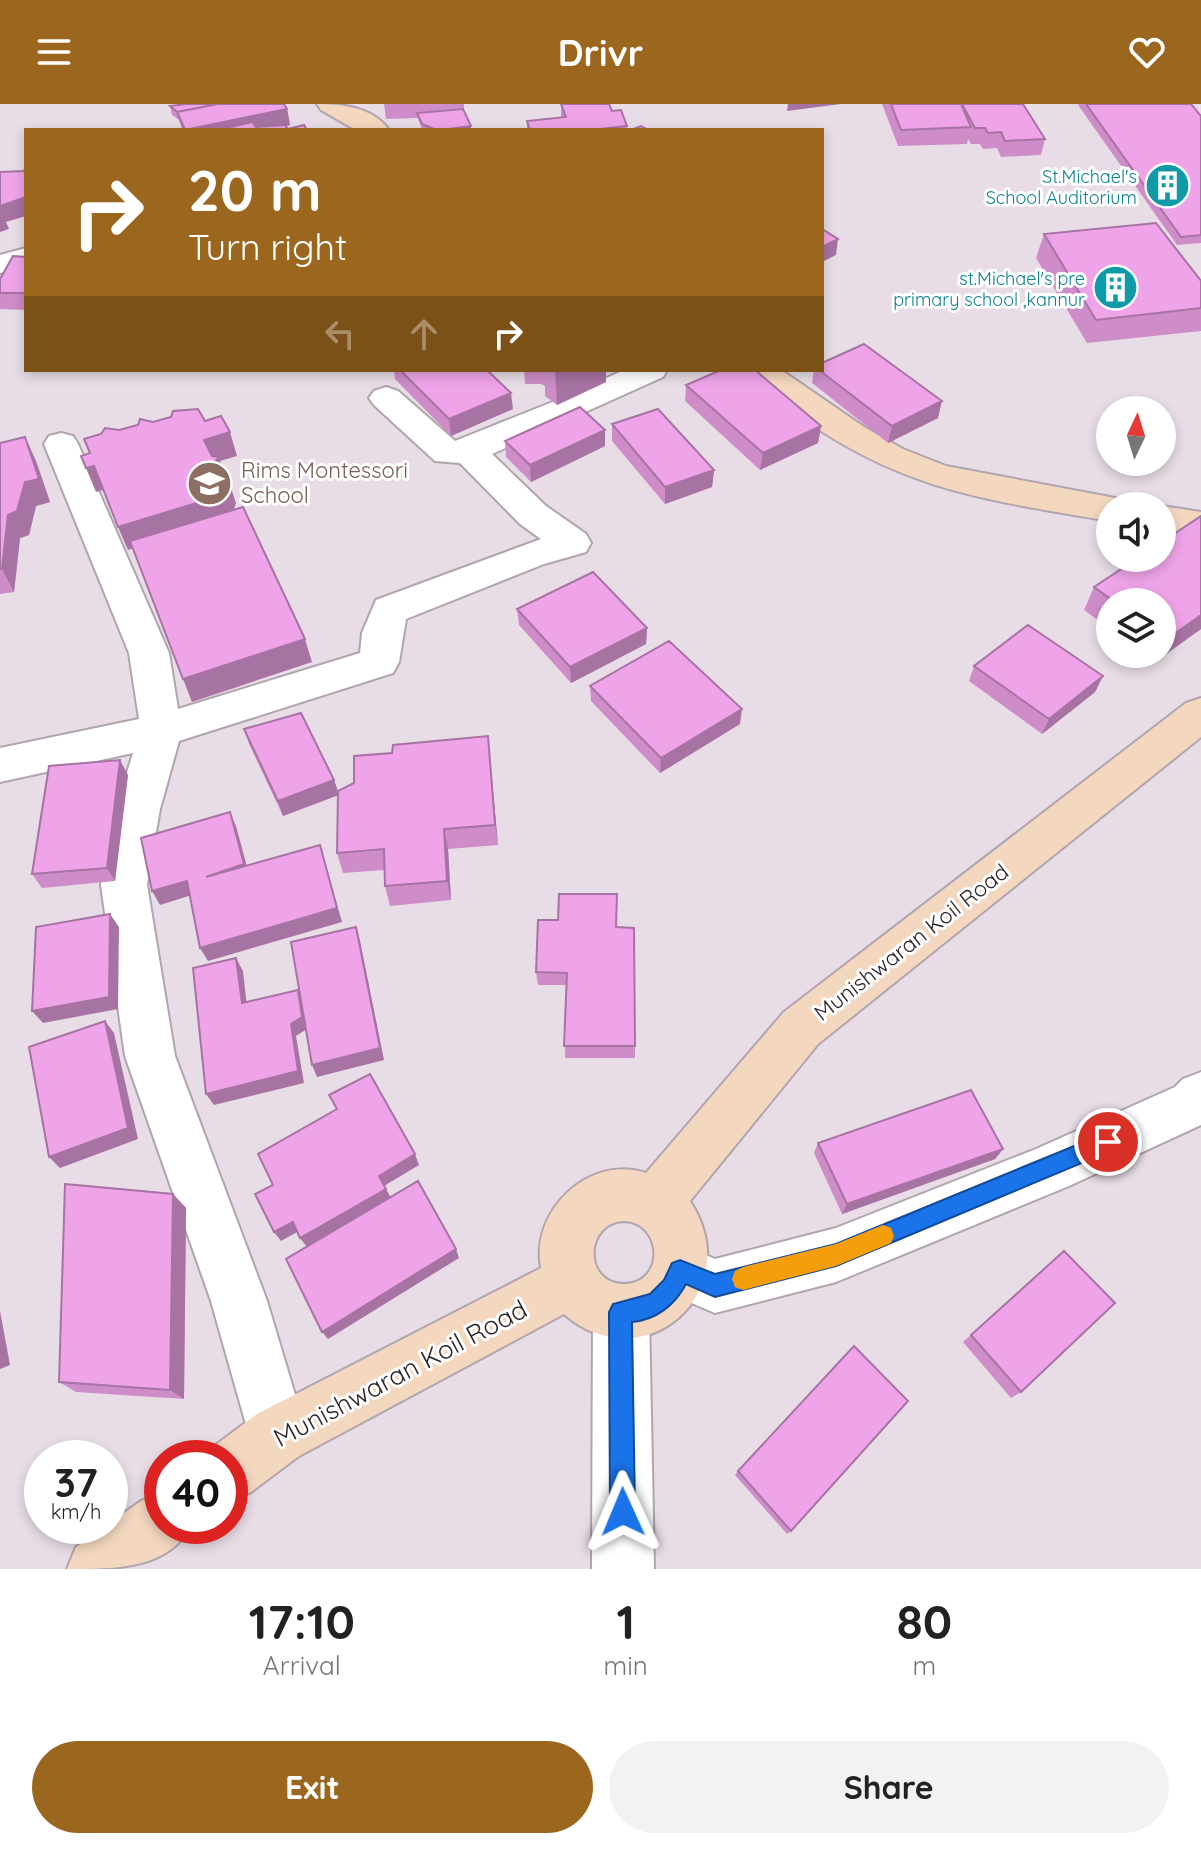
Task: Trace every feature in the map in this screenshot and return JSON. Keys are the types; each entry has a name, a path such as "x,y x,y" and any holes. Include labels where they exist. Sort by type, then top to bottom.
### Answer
{"main road":[{"path":"330,104 372,128"},
{"path":"763,372 882,453 913,467 1096,506"},
{"path":"1176,521 1201,525"},
{"name":"Munishwaran Koil Road","path":"655,1203 801,1028 1201,714"},
{"path":"619,1194 638,1196 655,1203 669,1216 679,1232 683,1251 680,1271 672,1288 658,1302 640,1310 621,1312 601,1307 585,1296 573,1280 566,1262 567,1242 573,1224 585,1209 601,1199 619,1194"},
{"name":"Munishwaran Koil Road","path":"248,1458 278,1435 573,1280"},
{"path":"98,1569 144,1535"}],"street":[{"path":"0,264 24,258"},
{"path":"386,398 447,453 468,451 646,372"},
{"path":"61,444 149,653 161,731 138,809 124,885 150,1056 239,1301 278,1435"},
{"path":"0,765 161,731 379,662 382,633 390,610 531,555 573,543 533,515 468,451"},
{"path":"680,1271 715,1286 836,1255 1051,1168 1193,1104 1201,1096"},
{"path":"621,1312 623,1569"}],"building":[{"path":"218,104 177,112 170,106"},
{"path":"218,104 284,104 287,109 195,128 184,128 177,112"},
{"path":"561,104 609,104 612,111 621,110 627,126 529,128 527,121 566,117"},
{"path":"891,104 961,104 971,127 901,130"},
{"path":"962,104 1023,104 1045,139 1005,141 1001,132 988,133 985,128 975,128"},
{"name":"St.Michael's School Auditorium","path":"1086,104 1191,104 1201,116 1201,235 1181,237"},
{"path":"463,109 471,126 431,128 422,124 417,113"},
{"path":"252,122 256,127 285,125 287,128 226,128"},
{"path":"24,171 24,198 0,206 0,172"},
{"name":"st.Michael's pre primary school ,kannur","path":"1156,223 1201,281 1201,308 1096,320 1044,234"},
{"path":"824,230 838,239 824,246"},
{"path":"13,256 24,257 24,293 0,293 0,279"},
{"path":"864,344 942,401 892,426 822,372 824,362"},
{"path":"402,372 489,372 511,393 449,419"},
{"path":"716,372 757,372 821,426 763,453 686,385"},
{"path":"580,407 605,430 530,465 505,441"},
{"path":"198,409 205,421 221,416 230,432 204,440 212,456 219,457 212,465 220,476 228,479 226,486 229,493 118,527 94,466 86,468 81,456 90,453 84,439 101,434 105,428 119,430 138,425 140,419 153,422 171,417 173,411"},
{"path":"658,409 714,470 665,487 612,424"},
{"path":"25,437 39,479 25,482 17,511 8,515 0,569 0,443"},
{"path":"243,507 305,639 183,679 130,541"},
{"path":"1201,516 1201,615 1176,633 1176,588 1094,587 1117,572 1176,572 1176,533"},
{"path":"593,572 647,628 570,667 517,609"},
{"path":"1028,625 1103,676 1049,719 974,666"},
{"path":"669,641 742,709 661,758 590,686"},
{"path":"301,713 334,780 278,801 244,729"},
{"path":"488,736 495,825 444,829 447,881 385,886 384,849 337,853 338,791 354,783 354,756 392,753 393,745"},
{"path":"120,760 107,868 32,874 49,766"},
{"path":"230,812 244,864 206,877 320,845 337,908 200,948 187,881 152,891 141,838"},
{"path":"559,894 617,894 616,927 634,928 635,1046 564,1046 567,973 536,972 538,920 558,920"},
{"path":"110,914 109,997 32,1011 36,927"},
{"path":"356,927 380,1048 312,1065 291,942"},
{"path":"236,958 242,1003 298,990 302,1017 291,1024 298,1071 206,1094 193,968"},
{"path":"105,1021 128,1128 49,1157 29,1047"},
{"path":"370,1074 415,1154 379,1176 386,1189 300,1238 293,1222 274,1232 255,1194 273,1185 258,1154 337,1109 329,1095"},
{"path":"971,1090 1003,1149 847,1204 818,1143"},
{"path":"418,1181 456,1249 322,1332 286,1259"},
{"path":"65,1184 173,1194 170,1390 59,1382"},
{"path":"1064,1251 1115,1303 1021,1392 971,1335"},
{"path":"854,1346 908,1401 791,1531 738,1471"}],"slow traffic":[{"path":"743,1279 836,1255 883,1236"}],"place":[{"name":"St.Michael's School Auditorium","path":"1168,186"},
{"name":"st.Michael's pre primary school ,kannur","path":"1116,288"},
{"name":"Rims Montessori School","path":"210,483"}],"route":[{"path":"623,1512 621,1312 640,1310 658,1302 672,1288 680,1271 715,1286 836,1255 1108,1142"}]}
